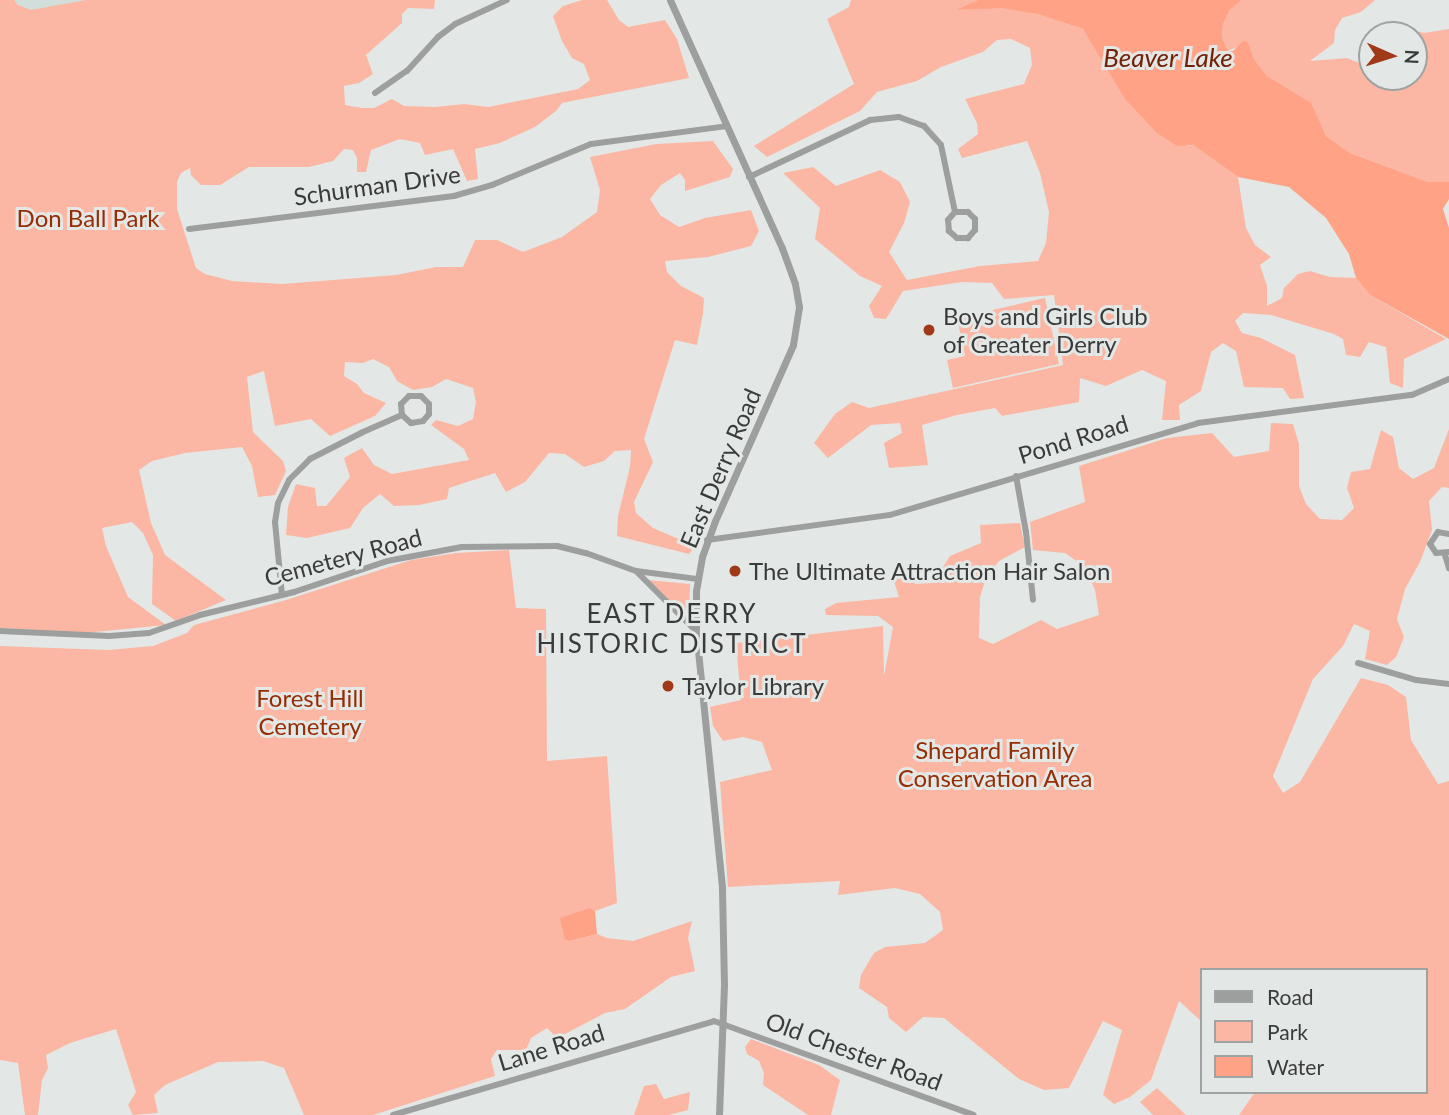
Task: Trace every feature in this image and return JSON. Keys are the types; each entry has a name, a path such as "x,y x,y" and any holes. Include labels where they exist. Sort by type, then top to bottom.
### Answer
{"street":[{"path":"375,93 407,71 447,30 507,0"},
{"name":"East Derry Road","path":"670,0 793,276 799,322 791,352 708,540 698,579 696,631 721,865 724,966 719,1115"},
{"path":"749,177 870,120 899,117 924,126 941,145 955,212"},
{"name":"Schurman Drive","path":"190,229 454,196 492,185 591,144 727,126"},
{"path":"955,212 968,212 975,219 975,230 968,238 957,239 949,231 948,220 955,212"},
{"name":"Pond Road","path":"708,540 890,516 1198,423 1412,395 1449,379"},
{"path":"410,396 421,396 429,404 429,414 420,422 411,423 402,415 401,404 410,396"},
{"path":"282,595 275,522 278,503 289,480 310,459 402,415"},
{"path":"1016,476 1027,532 1033,600"},
{"path":"1449,534 1438,532 1430,541 1434,552 1447,554 1449,568"},
{"name":"Cemetery Road","path":"0,631 130,636 159,631 200,615 282,595 387,561 463,547 556,547 586,553 636,571 698,579"},
{"path":"636,571 696,631"},
{"path":"1358,663 1416,680 1449,684"},
{"name":"Lane Road","path":"393,1115 686,1027 714,1021 721,1023"},
{"name":"Old Chester Road","path":"721,1023 974,1115"}],"shaded area":[{"path":"0,0 130,0 0,15"}],"green space":[{"name":"Don Ball Park","path":"0,0 14,0 18,5 31,10 86,0 435,0 434,9 408,8 402,14 402,23 366,55 373,74 359,83 344,86 345,105 362,108 374,108 392,99 404,106 464,104 488,107 578,89 590,80 584,64 572,58 562,41 553,16 563,6 582,0 607,0 619,20 628,27 665,20 677,39 689,78 562,103 535,127 500,143 475,149 478,179 467,181 453,149 425,155 420,143 400,139 371,150 366,172 357,172 357,158 353,150 344,149 333,161 309,167 249,167 220,185 201,185 191,175 190,168 181,173 177,182 177,209 196,268 205,274 232,281 282,284 396,275 436,267 463,267 475,240 497,240 523,252 562,237 597,212 600,190 590,157 656,144 713,141 733,169 730,177 685,191 685,180 680,173 661,185 650,199 660,215 679,227 705,218 751,210 759,231 751,246 708,257 665,261 667,272 681,286 704,298 703,314 697,345 675,340 644,439 653,462 634,502 636,513 653,528 695,546 689,554 617,536 618,516 630,467 631,450 615,451 604,461 584,467 565,454 549,453 525,482 506,492 495,473 449,488 447,499 419,505 394,506 380,494 363,508 350,528 307,538 286,535 288,507 296,484 315,488 317,506 326,506 350,477 344,458 362,448 374,465 392,474 469,460 464,449 431,425 436,420 458,426 473,419 476,402 473,388 446,379 432,387 413,390 397,381 389,367 373,359 363,363 345,362 344,376 357,384 364,393 386,403 375,416 330,436 311,419 275,426 264,371 247,377 253,432 283,461 286,471 275,495 258,497 252,466 242,447 185,453 152,461 139,470 151,523 165,555 226,600 176,621 152,604 153,555 143,533 132,522 102,528 106,546 128,597 166,625 85,633 0,628"},
{"path":"851,0 978,0 958,10 1002,7 1037,14 1083,29 1098,51 1188,146 1193,145 1238,177 1246,228 1255,245 1271,257 1260,265 1267,286 1267,306 1282,298 1284,288 1298,274 1310,271 1330,277 1356,278 1370,295 1446,339 1404,359 1403,388 1390,383 1386,347 1369,342 1360,357 1346,355 1343,339 1334,334 1271,315 1243,313 1235,321 1242,333 1261,338 1295,355 1304,398 1290,399 1283,388 1244,387 1236,351 1223,343 1211,352 1201,391 1179,405 1180,420 1162,420 1166,381 1142,370 1106,386 1080,378 1079,402 1002,416 995,408 922,425 928,465 889,468 884,443 902,433 900,423 871,425 828,458 814,443 835,414 852,402 869,408 1063,365 1054,295 1004,299 992,283 962,282 903,291 886,319 874,318 869,306 882,286 860,276 815,239 820,208 783,173 813,167 836,186 880,170 900,182 910,202 904,223 889,252 907,280 980,266 1038,261 1046,243 1049,212 1040,173 1027,141 962,158 958,149 978,134 977,123 965,99 1024,84 1032,65 1030,48 1011,39 997,40 983,52 941,67 917,81 877,92 860,111 767,157 754,146 854,84 827,19 849,7"},
{"path":"1242,0 1375,0 1361,12 1342,18 1335,30 1334,43 1310,61 1347,58 1358,62 1358,91 1428,91 1428,32 1449,29 1449,182 1428,182 1350,153 1326,136 1310,103 1267,76 1254,59 1248,42 1228,51 1222,37 1223,24 1230,10"},
{"path":"1045,298 1059,364 953,388 947,360 965,356 957,318"},
{"name":"Shepard Family Conservation Area","path":"1271,423 1293,424 1299,444 1299,486 1306,504 1320,519 1342,520 1354,508 1347,488 1351,472 1370,469 1381,430 1393,437 1399,468 1413,479 1434,468 1449,429 1449,488 1442,487 1429,501 1432,530 1420,562 1405,589 1397,619 1404,637 1396,657 1387,665 1365,659 1370,631 1354,624 1343,646 1313,679 1273,776 1283,793 1300,782 1361,678 1388,685 1406,697 1411,740 1438,784 1449,781 1449,1115 1239,1115 1254,1094 1428,1094 1428,968 1200,968 1200,1020 1179,1001 1151,1080 1130,1097 1114,1104 1103,1095 1122,1030 1103,1021 1069,1088 1044,1090 1019,1079 944,1018 923,1017 906,1032 889,1018 887,1007 859,988 861,975 874,953 885,947 925,943 943,930 940,912 920,894 895,888 838,895 840,881 728,887 720,782 772,770 762,742 743,737 723,741 713,726 710,707 741,700 736,643 883,626 884,676 893,627 878,616 826,615 825,609 836,603 899,597 892,575 910,571 915,584 933,583 950,556 981,543 980,525 1020,523 1025,547 999,561 986,578 980,597 979,638 993,644 1041,620 1057,629 1099,615 1095,590 1085,567 1065,553 1033,550 1030,522 1085,502 1079,466 1167,438 1212,433 1234,457 1269,451"},
{"name":"Forest Hill Cemetery","path":"509,550 516,608 546,609 547,761 607,756 617,903 595,911 590,908 571,941 597,934 633,941 692,921 688,938 695,971 671,977 625,1009 605,1013 565,1034 555,1036 547,1028 531,1038 526,1050 497,1050 491,1059 495,1076 373,1115 304,1115 284,1068 263,1061 218,1062 165,1085 154,1095 158,1113 133,1115 128,1105 136,1092 116,1029 70,1043 46,1055 48,1068 42,1080 38,1115 25,1115 18,1063 0,1060 0,646 108,650 153,646 187,633 194,625 286,600 411,560 456,553"},
{"path":"647,580 690,584 689,622"},
{"path":"751,1039 819,1065 840,1080 831,1115 808,1115 763,1085 764,1073 759,1061 747,1054 745,1047"},
{"path":"656,1084 664,1099 690,1092 688,1110 669,1115 634,1115 644,1086"},
{"path":"1157,1088 1186,1115 1153,1115 1140,1102"}],"water":[{"name":"Beaver Lake","path":"978,0 1242,0 1230,10 1223,24 1222,37 1228,51 1233,51 1243,41 1248,42 1254,59 1267,76 1311,103 1326,136 1350,153 1428,182 1449,182 1449,199 1443,209 1449,228 1449,339 1370,295 1356,278 1349,254 1326,218 1289,187 1238,177 1193,145 1177,146 1157,133 1125,99 1083,29 1037,14 1002,8 956,10"},
{"path":"590,908 595,911 597,934 570,941 565,939 560,918"}],"place":[{"name":"Boys and Girls Club of Greater Derry","path":"929,330"},
{"name":"The Ultimate Attraction Hair Salon","path":"735,571"},
{"name":"Taylor Library","path":"668,686"}],"district":[{"name":"EAST DERRY HISTORIC DISTRICT","path":"672,629"}]}
